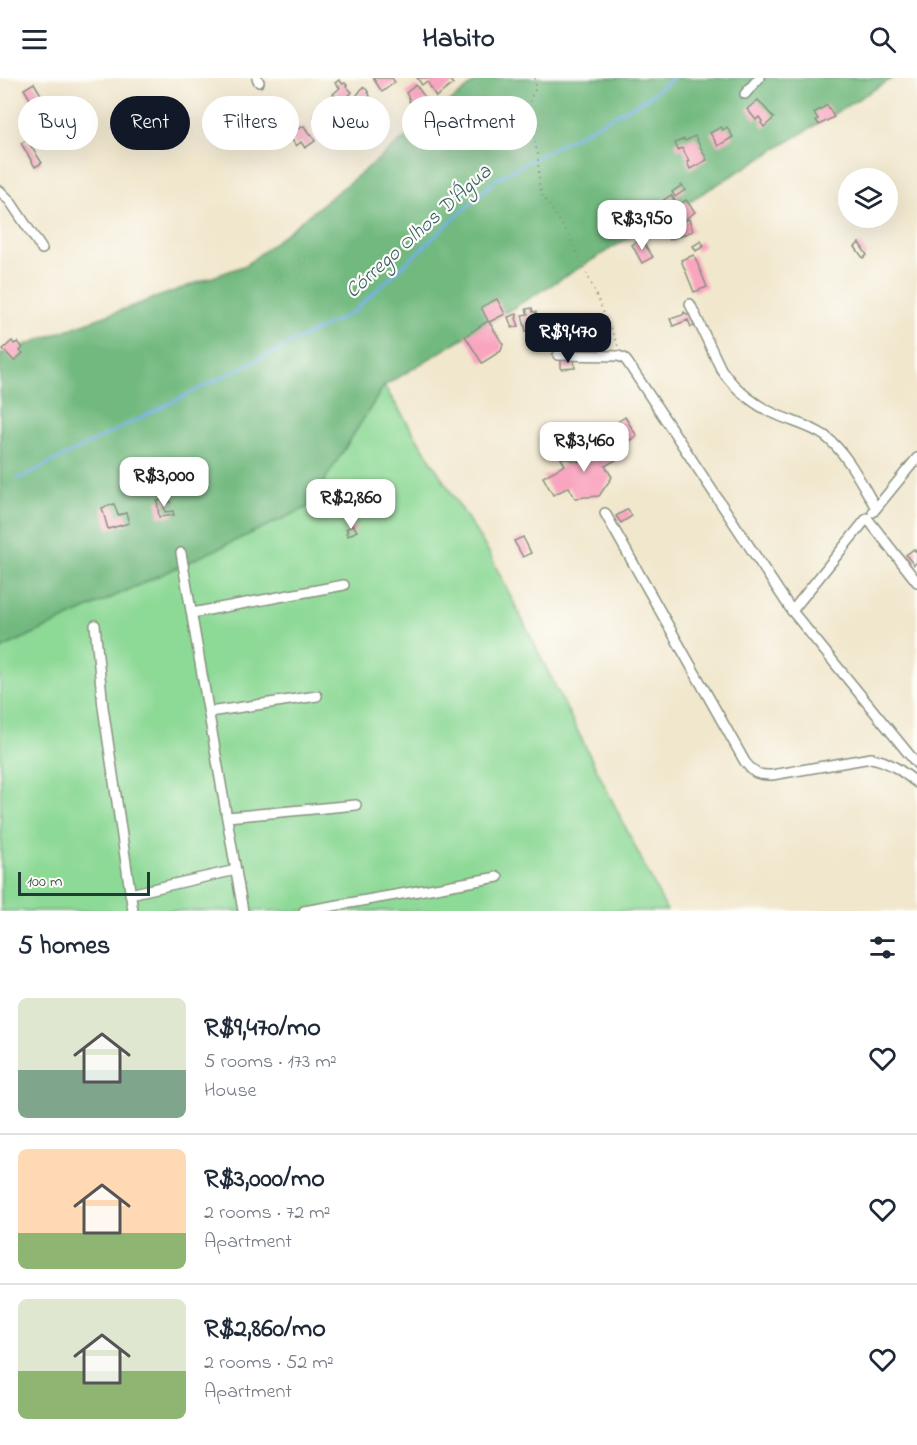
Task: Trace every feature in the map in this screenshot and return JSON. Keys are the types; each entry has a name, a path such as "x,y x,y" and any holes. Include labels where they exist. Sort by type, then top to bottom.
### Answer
{"street":[{"path":"745,94 759,78"},
{"path":"0,191 10,201 42,249"},
{"path":"690,304 727,378 764,408 812,429 831,441 850,465 876,508"},
{"path":"558,355 613,355 624,358 792,611 917,764"},
{"path":"792,611 917,458"},
{"path":"605,513 745,762 754,774 772,775 871,758 881,760 917,783"},
{"path":"867,518 917,582"},
{"path":"181,553 243,911"},
{"path":"192,614 344,585"},
{"path":"94,625 103,706 133,911"},
{"path":"209,712 316,696"},
{"path":"227,817 356,806"},
{"path":"130,894 236,870"},
{"path":"304,911 498,877"}],"path":[{"path":"534,78 536,87 530,99 529,120 538,155 539,184 542,195 568,234 624,358"}],"green space":[{"path":"480,78 893,78 384,386 308,507 0,649 0,354 246,265 402,140 402,150 537,150 537,96 457,96"},
{"path":"384,386 488,551 667,911 1,911 0,649 308,507"}],"building":[{"path":"373,78 392,78 395,82 382,92"},
{"path":"417,78 448,78 453,84 437,96 428,83 422,85"},
{"path":"339,80 345,83 352,92 349,96 335,96 333,94 340,88 335,83"},
{"path":"34,83 42,96 28,96 24,89"},
{"path":"416,85 424,96 408,96 406,93"},
{"path":"363,87 370,96 356,96"},
{"path":"758,100 774,118 764,127 759,117 756,120 747,109"},
{"path":"827,105 834,117 819,125 814,113"},
{"path":"304,126 311,134 311,144 305,148 301,142 299,144 299,128"},
{"path":"721,127 723,130 727,127 733,137 718,146 710,133"},
{"path":"695,136 707,160 690,169 687,162 689,161 682,148 678,150 675,143"},
{"path":"25,150 34,150 42,163 35,167"},
{"path":"682,185 685,190 675,197 672,192"},
{"path":"671,195 678,206 686,200 695,212 681,222 689,219 693,231 669,240 667,235 664,236 661,227 683,219 676,209 661,220 652,208"},
{"path":"641,239 653,257 642,263 632,245"},
{"path":"701,241 704,246 696,251 693,246"},
{"path":"859,243 867,255 863,258 855,247"},
{"path":"694,255 707,287 694,292 681,260"},
{"path":"497,299 505,314 489,322 503,344 501,351 482,363 465,336 488,321 481,307"},
{"path":"532,308 537,317 548,317 550,325 526,331 522,315 528,314 526,309"},
{"path":"684,312 688,315 692,314 697,325 691,327 688,320 673,326 670,319 683,315"},
{"path":"517,314 519,326 512,328 508,317"},
{"path":"599,326 600,343 578,348 574,334"},
{"path":"12,341 14,344 18,342 23,348 20,351 23,353 14,361 3,349"},
{"path":"561,360 574,360 575,368 561,369"},
{"path":"625,417 637,436 617,448 609,433 606,434 604,431"},
{"path":"584,443 591,455 613,443 621,457 605,466 612,477 599,496 575,498 569,487 553,495 543,477 565,465 560,457 579,462"},
{"path":"170,498 171,502 164,504 165,512 173,511 174,515 159,517 157,501"},
{"path":"114,504 118,515 126,513 129,523 108,529 102,508"},
{"path":"628,509 632,516 621,523 616,516"},
{"path":"353,525 357,531 348,536 346,529"},
{"path":"523,537 531,553 523,557 514,541"},
{"path":"914,549 915,551 917,549 917,562 914,565 906,555"}],"waterway":[{"name":"Córrego Olhos D'Água","path":"18,479 353,312 498,178 647,98 673,78"}]}
